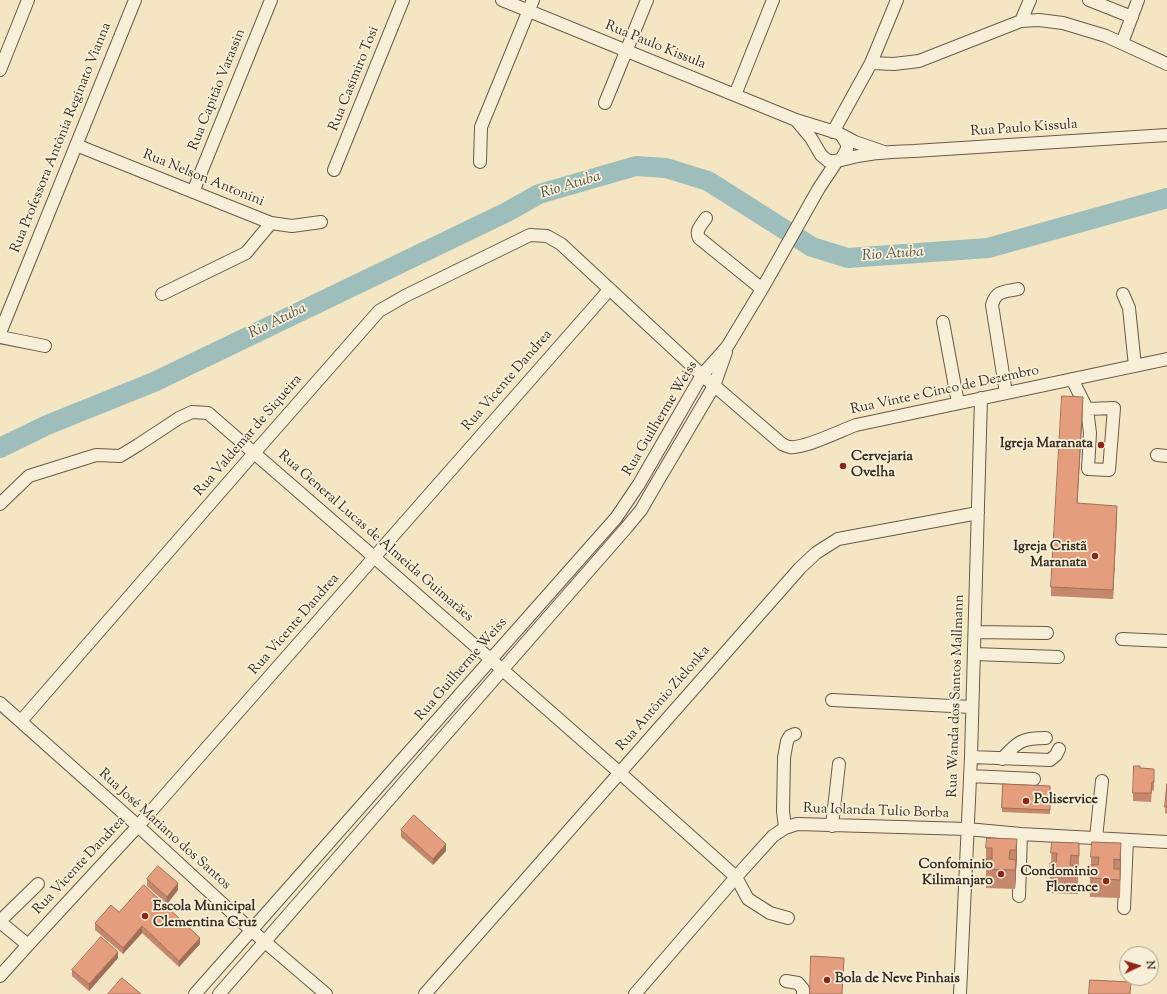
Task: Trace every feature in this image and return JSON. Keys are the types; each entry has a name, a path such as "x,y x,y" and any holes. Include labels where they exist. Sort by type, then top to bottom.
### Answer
{"street":[{"path":"0,70 28,0"},
{"name":"Rua Professora Antônia Reginato Vianna","path":"0,333 135,0"},
{"name":"Rua Capitão Varassin","path":"193,192 271,0"},
{"name":"Rua Casimiro Tosi","path":"334,170 403,0"},
{"name":"Rua Paulo Kissula","path":"502,0 531,5 626,50 796,120 884,152"},
{"path":"605,103 646,0"},
{"path":"735,95 773,0"},
{"path":"837,134 871,63 897,0"},
{"path":"1021,21 1030,0"},
{"path":"1089,0 1132,17"},
{"path":"1122,42 1138,0"},
{"path":"480,162 482,127 531,5"},
{"path":"871,63 894,64 919,60 1021,21 1039,20 1063,23 1122,42 1167,64"},
{"name":"Rua Paulo Kissula","path":"796,120 811,138 818,151"},
{"path":"818,151 824,159 828,161 837,160 842,158 847,149 847,144 837,134 828,133 821,138 818,151 820,174 819,188"},
{"name":"Rua Paulo Kissula","path":"837,160 864,154 884,152 1167,135"},
{"name":"Rua Nelson Antonini","path":"76,145 271,223 292,226 321,222"},
{"name":"Rua Guilherme Weiss","path":"219,994 641,510 714,386 727,348 782,255 819,188 837,160"},
{"path":"706,218 697,231 699,238 762,289"},
{"path":"162,294 246,253 271,223"},
{"name":"Rua Valdemar de Siqueira","path":"21,721 379,311 405,296 530,235 546,236"},
{"name":"Rua Vinte e Cinco de Dezembro","path":"546,236 561,244 608,290 714,386 782,444 790,447 799,447 809,444 856,425 1167,359"},
{"path":"1006,393 992,305 994,298 999,294 1018,289"},
{"name":"Rua Vicente Dandrea","path":"0,976 138,826 608,290"},
{"path":"1123,294 1129,308 1135,366"},
{"path":"943,322 958,403"},
{"path":"0,337 45,346"},
{"name":"Rua Guilherme Weiss","path":"195,994 616,518 628,501 702,375 727,348"},
{"path":"1072,379 1087,409 1090,433 1088,469 1109,470 1114,408 1087,409"},
{"name":"Rua Wanda dos Santos Mallmann","path":"960,994 971,757 981,398"},
{"name":"Rua General Lucas de Almeida Guimarães","path":"0,504 28,476 96,455 120,456 179,418 192,412 208,413 255,452 736,877 748,899 770,913 788,918"},
{"name":"Rua Antônio Zielonka","path":"425,994 800,568 816,552 838,539 978,512"},
{"path":"975,632 1047,633"},
{"path":"1122,638 1167,641"},
{"path":"974,654 1058,657"},
{"path":"832,700 972,707"},
{"name":"Rua José Mariano dos Santos","path":"0,703 138,826 251,930 326,994"},
{"path":"785,828 782,811 784,758 787,741 790,736 795,734"},
{"path":"1002,759 1020,741 1031,738 1046,738"},
{"path":"971,757 1050,760 1056,755 1059,749"},
{"path":"832,826 839,764"},
{"path":"970,776 1034,779"},
{"path":"1096,838 1102,781"},
{"name":"Rua Iolanda Tulio Borba","path":"635,994 773,836 785,828 797,824 967,829 1021,834 1167,842"},
{"path":"1019,896 1021,834"},
{"path":"1124,908 1127,840"},
{"path":"28,944 0,921 38,884"},
{"path":"786,981 798,983 803,989 803,994"}],"building":[{"path":"1062,396 1083,397 1077,503 1117,506 1113,590 1051,587"},
{"path":"1134,766 1154,769 1154,782 1152,782 1151,793 1133,793"},
{"name":"Poliservice","path":"1003,784 1050,786 1050,810 1002,808"},
{"path":"1167,784 1167,807 1165,807"},
{"path":"414,815 446,844 433,859 401,830"},
{"path":"987,838 1017,839 1016,850 1010,850 1009,859 1016,860 1015,870 986,869 986,859 992,859 992,848 986,848"},
{"path":"1052,842 1079,843 1079,856 1071,855 1070,865 1078,866 1078,876 1050,874 1050,863 1056,863 1057,853 1051,853"},
{"path":"1092,842 1121,843 1120,860 1114,859 1114,869 1120,869 1120,880 1090,878 1090,865 1098,865 1099,857 1091,857"},
{"path":"158,866 178,883 167,897 147,879"},
{"path":"144,885 200,938 179,961 142,926 123,948 95,923 111,905 119,912"},
{"path":"101,937 118,952 89,984 72,970"},
{"name":"Bola de Neve Pinhais","path":"811,956 844,958 842,994 810,994"},
{"path":"122,978 141,994 108,994"},
{"path":"1090,980 1119,981 1119,986 1131,986 1130,994 1089,994"}],"waterway":[{"name":"Rio Atuba","path":"0,448 47,425 154,382 507,212 539,194 636,166 666,168 708,181 812,247 848,258 988,248 1167,198"}],"place":[{"name":"Igreja Maranata","path":"1101,445"},
{"name":"Cervejaria Ovelha","path":"843,466"},
{"name":"Igreja Cristã Maranata","path":"1095,556"},
{"name":"Poliservice","path":"1026,801"},
{"name":"Confominio Kilimanjaro","path":"1001,874"},
{"name":"Condominio Florence","path":"1106,881"},
{"name":"Escola Municipal Clementina Cruz","path":"145,916"},
{"name":"Bola de Neve Pinhais","path":"827,980"}]}
